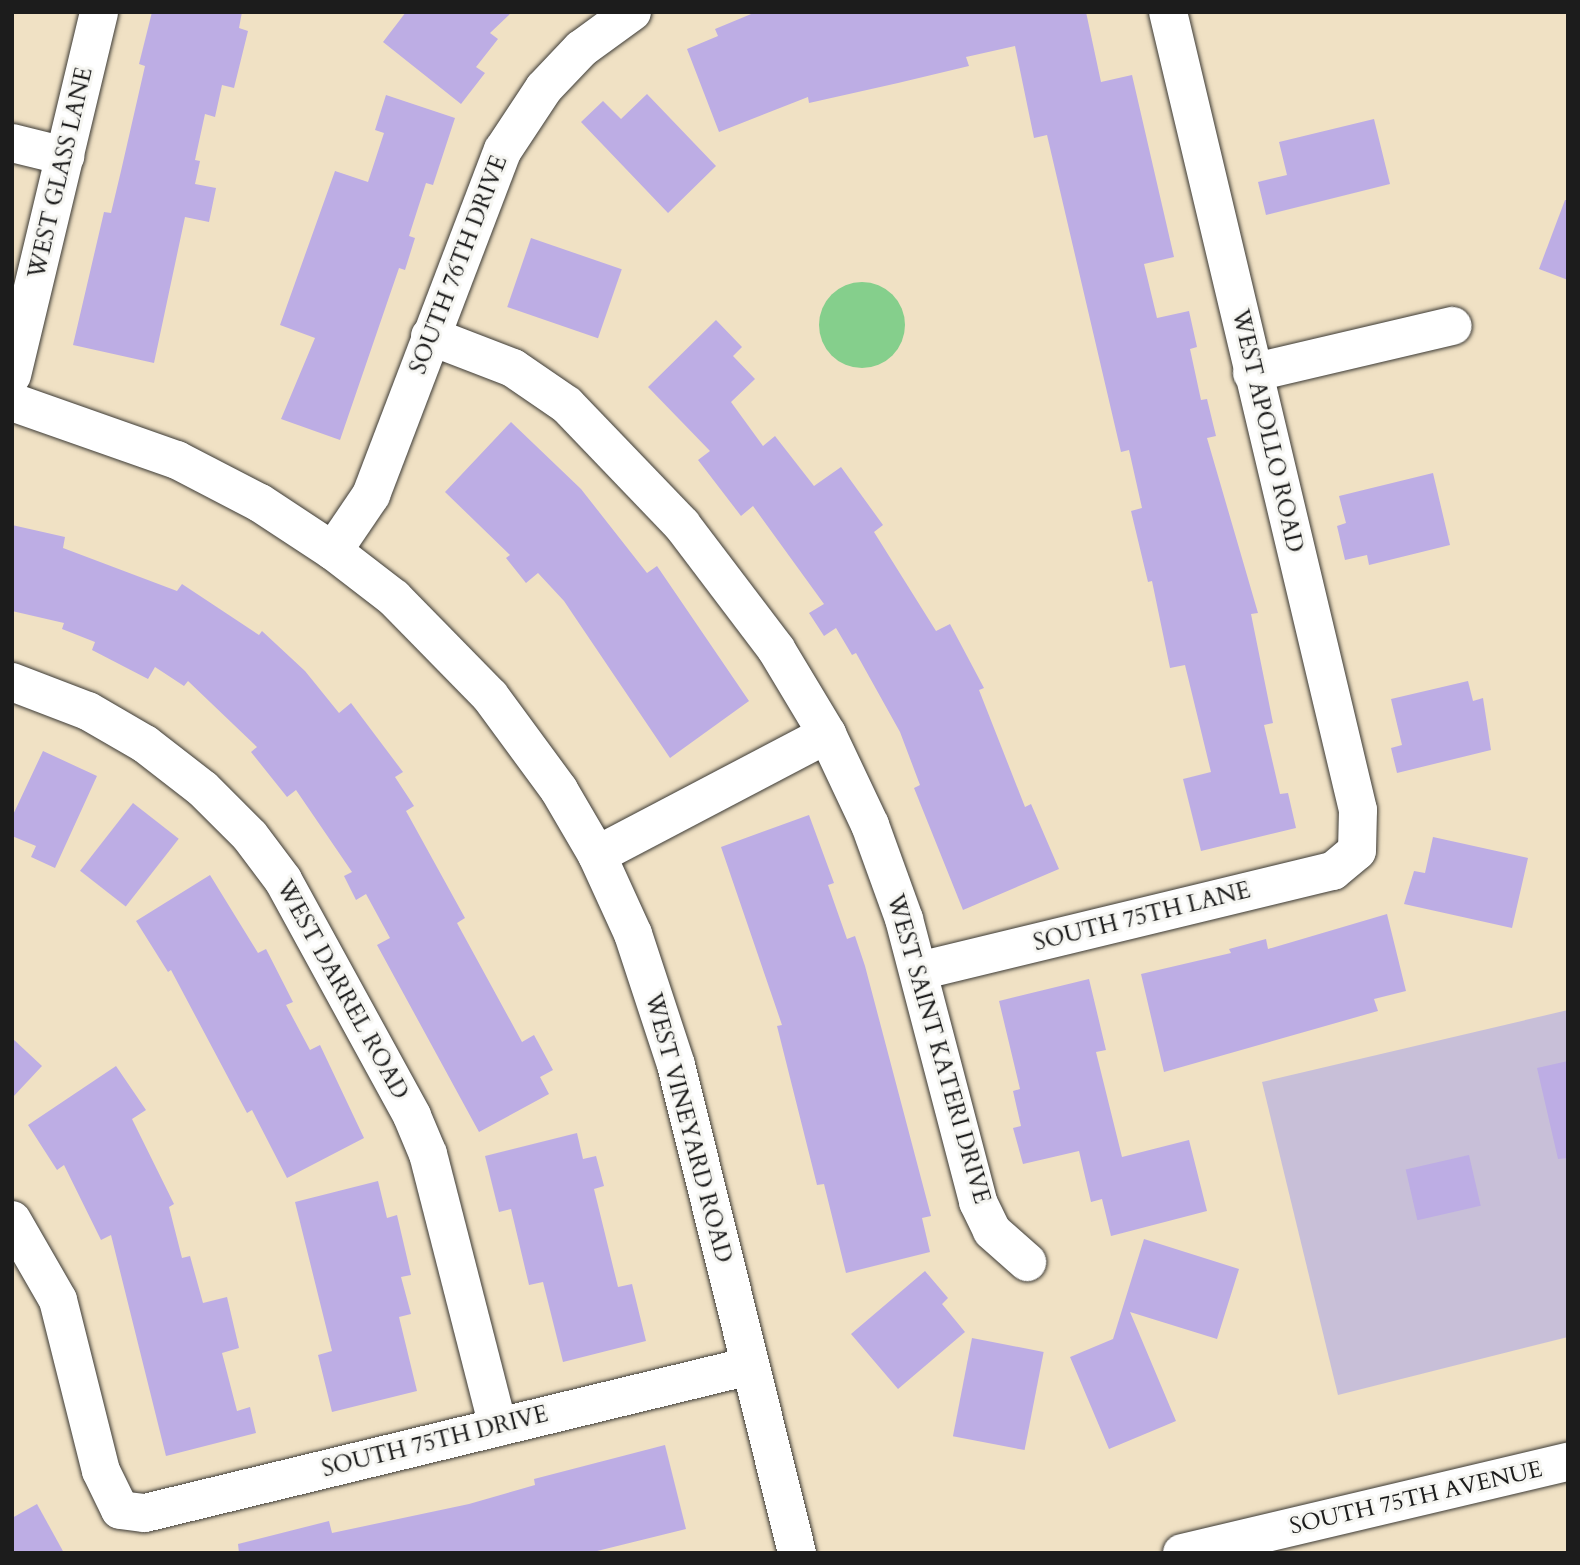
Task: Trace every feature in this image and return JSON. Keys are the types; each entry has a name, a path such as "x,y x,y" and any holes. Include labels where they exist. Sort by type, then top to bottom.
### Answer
{"street":[{"name":"WEST GLASS LANE","path":"12,375 99,12"},
{"name":"SOUTH 76TH DRIVE","path":"333,551 371,495 490,174 519,121 581,49 632,12"},
{"name":"WEST APOLLO ROAD","path":"1168,12 1358,810 1357,851"},
{"path":"12,143 65,156"},
{"path":"1252,373 1453,326"},
{"name":"WEST SAINT KATERI DRIVE","path":"430,336 513,368 567,405 682,525 776,649 827,734 870,825 919,971 978,1202 992,1231 1027,1262"},
{"path":"12,402 177,460 260,503 333,551"},
{"name":"WEST VINEYARD ROAD","path":"333,551 394,598 490,696 559,790 597,855 633,934 677,1065 797,1553"},
{"name":"WEST DARREL ROAD","path":"12,682 88,711 145,744 203,789 250,836 283,880 412,1116 428,1154 498,1427"},
{"path":"597,855 827,734"},
{"name":"SOUTH 75TH LANE","path":"919,971 1333,871 1357,851"},
{"name":"SOUTH 75TH DRIVE","path":"12,1220 58,1300 101,1471 120,1510 145,1513 750,1366"},
{"name":"SOUTH 75TH AVENUE","path":"1182,1553 1568,1462"}],"shaded area":[{"path":"1568,1010 1568,1337 1338,1395 1262,1082"}],"green space":[{"path":"854,282 870,282 893,294 902,308 905,325 902,342 893,356 870,368 854,368 838,361 826,349 819,333 819,317 826,301 838,289"}],"building":[{"path":"152,12 242,12 239,28 248,31 234,88 222,85 215,117 205,114 195,160 200,161 195,184 216,188 209,222 185,217 154,363 73,345 104,212 111,213 121,171 145,66 139,64"},
{"path":"406,12 512,12 490,33 498,39 476,67 485,73 461,104 383,42"},
{"path":"756,12 1086,12 1101,82 1132,75 1174,257 1144,264 1157,318 1189,311 1197,347 1190,349 1201,400 1207,399 1216,436 1207,438 1258,613 1251,614 1273,723 1264,725 1280,794 1288,793 1296,828 1201,851 1183,779 1211,772 1185,665 1170,668 1152,581 1148,582 1131,511 1142,508 1129,450 1121,452 1047,135 1034,138 1015,46 966,57 969,66 809,103 808,97 719,132 687,49 718,36 715,29"},
{"path":"647,94 716,166 668,213 581,122 603,101 621,119"},
{"path":"386,95 455,118 433,185 426,183 409,236 415,238 405,270 399,268 340,440 281,419 315,338 280,325 335,171 368,182 384,133 375,130"},
{"path":"1374,119 1390,184 1266,215 1258,182 1287,175 1279,142"},
{"path":"1565,200 1568,200 1568,280 1539,269"},
{"path":"531,238 622,269 598,338 507,307"},
{"path":"716,320 742,347 733,356 755,379 731,402 763,446 775,436 814,486 841,467 883,525 874,532 936,631 950,624 984,688 979,690 1025,807 1031,804 1059,869 963,910 914,788 920,785 900,732 856,653 852,655 836,628 824,636 809,613 824,604 753,506 741,516 698,460 710,451 648,387"},
{"path":"511,422 581,489 647,573 657,566 749,701 670,758 564,601 538,573 526,583 506,558 510,555 445,492"},
{"path":"1433,473 1450,545 1369,565 1367,555 1345,560 1337,526 1346,523 1339,496"},
{"path":"12,525 65,537 63,548 177,591 182,584 259,635 262,631 305,671 339,713 351,703 403,772 395,777 414,806 406,811 465,918 457,923 522,1042 534,1035 553,1070 540,1077 549,1094 479,1132 377,945 390,938 366,894 356,900 344,876 352,872 296,790 287,797 251,752 257,747 188,681 184,686 155,667 148,679 92,650 95,642 62,629 64,623 12,611"},
{"path":"1468,681 1473,701 1483,698 1491,750 1397,773 1391,748 1402,745 1391,699"},
{"path":"43,751 97,776 55,868 31,857 36,846 12,836 12,817"},
{"path":"133,803 179,839 126,906 80,871"},
{"path":"809,815 834,883 828,885 847,939 855,936 865,966 931,1216 922,1218 930,1252 846,1273 824,1184 817,1185 777,1026 782,1025 721,847"},
{"path":"1433,837 1528,858 1512,928 1404,904 1414,871 1425,873"},
{"path":"210,875 258,953 266,949 293,1002 286,1005 310,1050 320,1045 364,1138 287,1178 252,1110 247,1113 171,970 168,972 136,921"},
{"path":"1387,914 1406,991 1374,999 1378,1011 1164,1072 1141,974 1231,953 1229,949 1266,939 1268,949"},
{"path":"1089,979 1106,1050 1096,1052 1122,1157 1189,1140 1207,1211 1111,1236 1102,1199 1091,1202 1079,1151 1023,1164 1013,1128 1021,1126 1013,1091 1020,1089 999,1001"},
{"path":"12,1038 42,1066 12,1098"},
{"path":"1568,1061 1568,1158 1558,1159 1537,1068"},
{"path":"116,1066 146,1110 132,1119 174,1204 169,1207 182,1258 190,1256 203,1303 227,1297 239,1348 222,1353 237,1411 250,1407 256,1433 166,1456 111,1235 101,1240 64,1165 57,1170 28,1125"},
{"path":"577,1133 583,1159 596,1156 604,1186 594,1189 618,1287 632,1284 646,1341 563,1362 543,1282 529,1285 511,1209 499,1212 485,1156"},
{"path":"1469,1155 1481,1206 1417,1220 1406,1170"},
{"path":"378,1181 387,1218 397,1215 411,1275 401,1277 411,1314 399,1317 417,1391 332,1412 318,1355 332,1351 295,1202"},
{"path":"1144,1239 1239,1269 1217,1339 1130,1312 1176,1421 1109,1449 1070,1357 1113,1339"},
{"path":"925,1271 948,1298 942,1304 965,1332 898,1389 851,1334"},
{"path":"972,1338 1044,1352 1025,1450 953,1436"},
{"path":"665,1445 686,1529 589,1553 239,1553 238,1544 329,1521 332,1533 469,1504 535,1485 534,1479"},
{"path":"37,1504 64,1553 12,1553 12,1518"}]}
